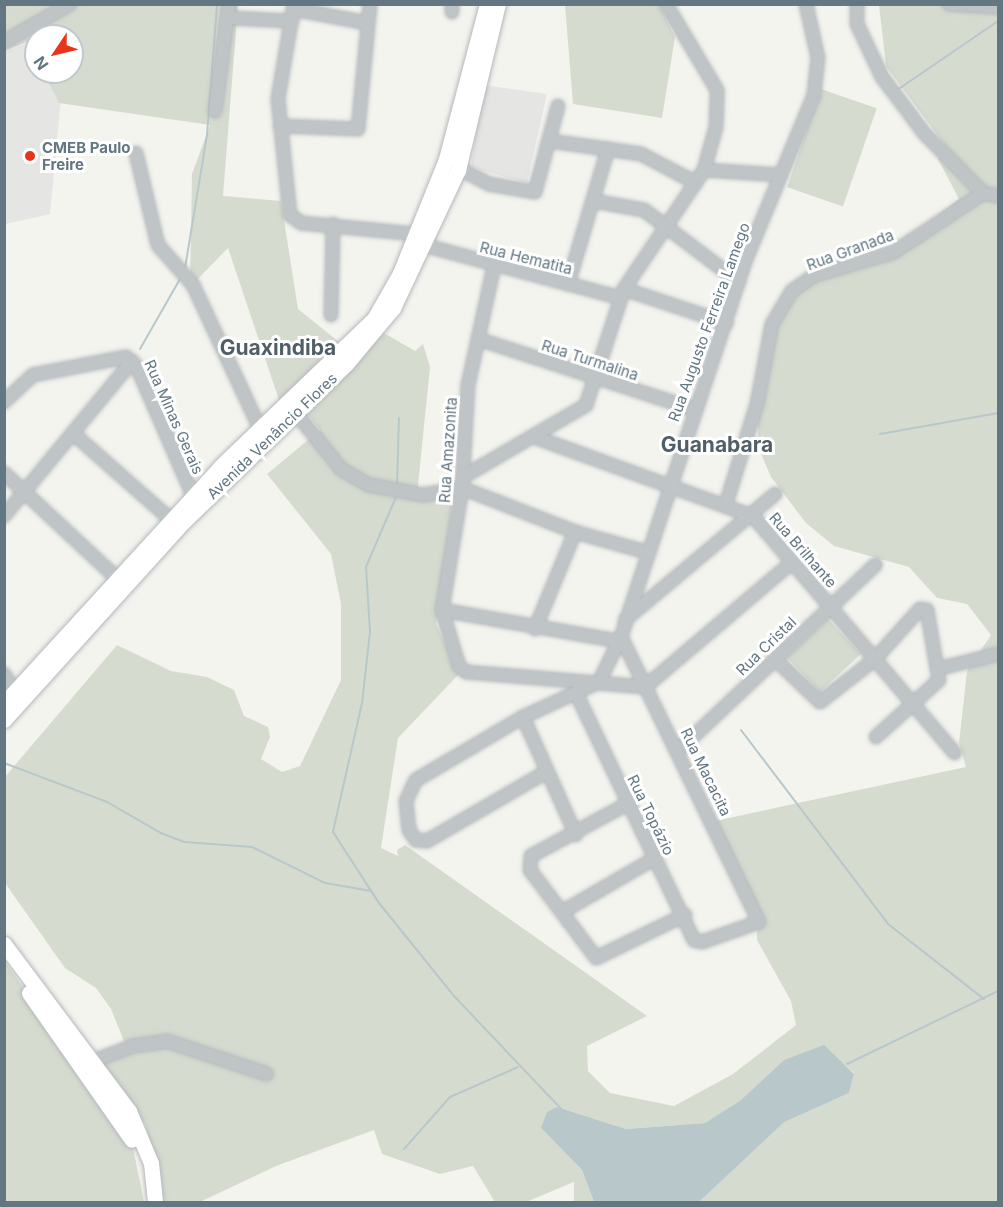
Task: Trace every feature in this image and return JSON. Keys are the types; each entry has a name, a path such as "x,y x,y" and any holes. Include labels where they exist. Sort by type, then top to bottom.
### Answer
{"main road":[{"name":"Avenida Venâncio Flores","path":"452,165 487,4"},
{"name":"Avenida Venâncio Flores","path":"4,720 183,522 296,413 382,325 452,165 498,4"},
{"name":"Avenida Venâncio Flores","path":"9,697 120,580 193,496 374,319 420,240"},
{"path":"4,944 93,1061 145,1143 156,1203"},
{"path":"4,958 129,1132 146,1203"}],"street":[{"path":"4,42 70,4"},
{"path":"215,111 229,18 229,4"},
{"path":"293,12 280,76 279,126 355,131 362,122 370,4"},
{"path":"296,413 355,479 423,495 462,483 584,408 599,378 622,293 665,223 704,170 718,110 717,90 666,4"},
{"name":"Rua Augusto Ferreira Lamego","path":"599,682 619,639 693,409 739,282 814,95 818,58 806,4"},
{"path":"857,4 857,24 888,86 983,193 999,196"},
{"path":"949,4 999,7"},
{"path":"229,18 293,12 368,23"},
{"path":"452,165 489,184 535,192 558,106"},
{"name":"Rua Hematita","path":"279,126 290,215 301,223 333,224 420,240 494,266 568,284 622,293 726,323"},
{"path":"550,141 654,158 696,183"},
{"path":"568,284 608,149"},
{"path":"136,153 158,245 193,285 260,429"},
{"path":"704,170 781,175"},
{"name":"Rua Granada","path":"726,504 772,324 792,291 815,275 894,252 983,193"},
{"path":"594,201 630,205 665,223 739,282"},
{"path":"331,315 333,224"},
{"name":"Rua Amazonita","path":"494,266 464,409 462,483 442,610 449,645 463,670 599,682"},
{"name":"Rua Turmalina","path":"478,339 693,409"},
{"name":"Rua Minas Gerais","path":"4,402 19,386 41,372 126,357 132,361 193,496"},
{"path":"4,516 27,494 132,361"},
{"path":"75,435 171,520"},
{"name":"Rua Brilhante","path":"537,438 668,487 726,504 753,516 955,753"},
{"path":"4,473 120,580"},
{"path":"462,483 575,532 646,552"},
{"path":"625,620 753,516 775,494"},
{"path":"535,629 575,532"},
{"path":"546,772 427,841 416,840 409,830 406,801 416,780 522,717 577,695 599,682 645,687 791,563"},
{"name":"Rua Cristal","path":"679,750 830,604 875,565"},
{"path":"775,659 813,701 823,700 874,660 920,609 931,613 937,669 936,685 876,737"},
{"path":"442,610 535,629 619,639"},
{"name":"Rua Macacita","path":"619,639 679,750 759,922 702,942"},
{"path":"937,669 999,654"},
{"path":"4,674 9,697"},
{"name":"Rua Topázio","path":"577,695 655,858 685,915 694,940 702,942"},
{"path":"522,717 576,835"},
{"path":"629,803 529,861 562,912 596,958 685,915"},
{"path":"562,912 655,858"},
{"path":"93,1061 133,1046 167,1041 267,1074"}],"shaded area":[{"path":"5,5 238,5 223,196 281,201 298,309 343,345 280,403 228,248 190,287 192,174 210,125 59,103 49,84 84,84 84,24 24,24 24,43 5,51"},
{"path":"565,5 659,5 675,37 662,118 573,104"},
{"path":"879,5 998,5 998,1202 699,1202 784,1121 849,1093 854,1073 829,1052 784,1060 740,1102 705,1123 626,1129 557,1107 541,1128 582,1170 594,1202 574,1202 574,1182 526,1202 495,1202 473,1166 440,1174 382,1154 374,1130 276,1166 200,1202 159,1202 159,1172 145,1124 94,1059 126,1046 111,1009 96,988 65,968 5,883 4,778 117,645 171,671 207,677 234,690 244,716 268,727 270,737 261,759 282,772 300,766 341,680 341,604 331,554 267,474 320,430 305,411 384,333 415,351 423,344 430,367 417,495 453,499 436,624 459,674 398,738 381,848 398,856 397,850 405,845 647,1016 587,1046 588,1071 610,1093 674,1106 733,1074 796,1025 791,1001 757,940 757,918 710,822 966,767 959,743 967,671 991,635 967,604 937,598 909,567 834,546 806,523 771,477 758,447 758,405 783,296 819,274 888,254 959,199 938,159 947,148 886,66"},
{"name":"CMEB Paulo Freire","path":"24,44 24,84 55,84 61,98 50,214 5,224 5,52"},
{"path":"483,85 547,94 527,183 471,167"},
{"path":"821,89 877,108 843,207 787,187"},
{"path":"828,619 861,654 820,692 787,657"},
{"path":"4,960 132,1143 144,1202 5,1202"},
{"path":"824,1045 854,1074 849,1093 784,1122 699,1202 594,1202 582,1170 541,1128 547,1112 557,1107 626,1129 705,1123 740,1101 784,1060"}],"waterway":[{"path":"185,268 207,135 217,4"},
{"path":"897,90 998,21"},
{"path":"140,349 180,279"},
{"path":"880,434 998,413"},
{"path":"397,484 399,418"},
{"path":"396,497 366,567 370,632 362,703 333,832 379,903 454,996 562,1110"},
{"path":"741,730 888,924 984,999"},
{"path":"4,763 107,802 161,833 185,842 252,847 325,883 371,891"},
{"path":"847,1064 998,991"},
{"path":"404,1149 450,1097 518,1067"}],"place":[{"name":"CMEB Paulo Freire","path":"30,156"}],"district":[{"name":"Guaxindiba","path":"278,348"},
{"name":"Guanabara","path":"717,445"}]}
